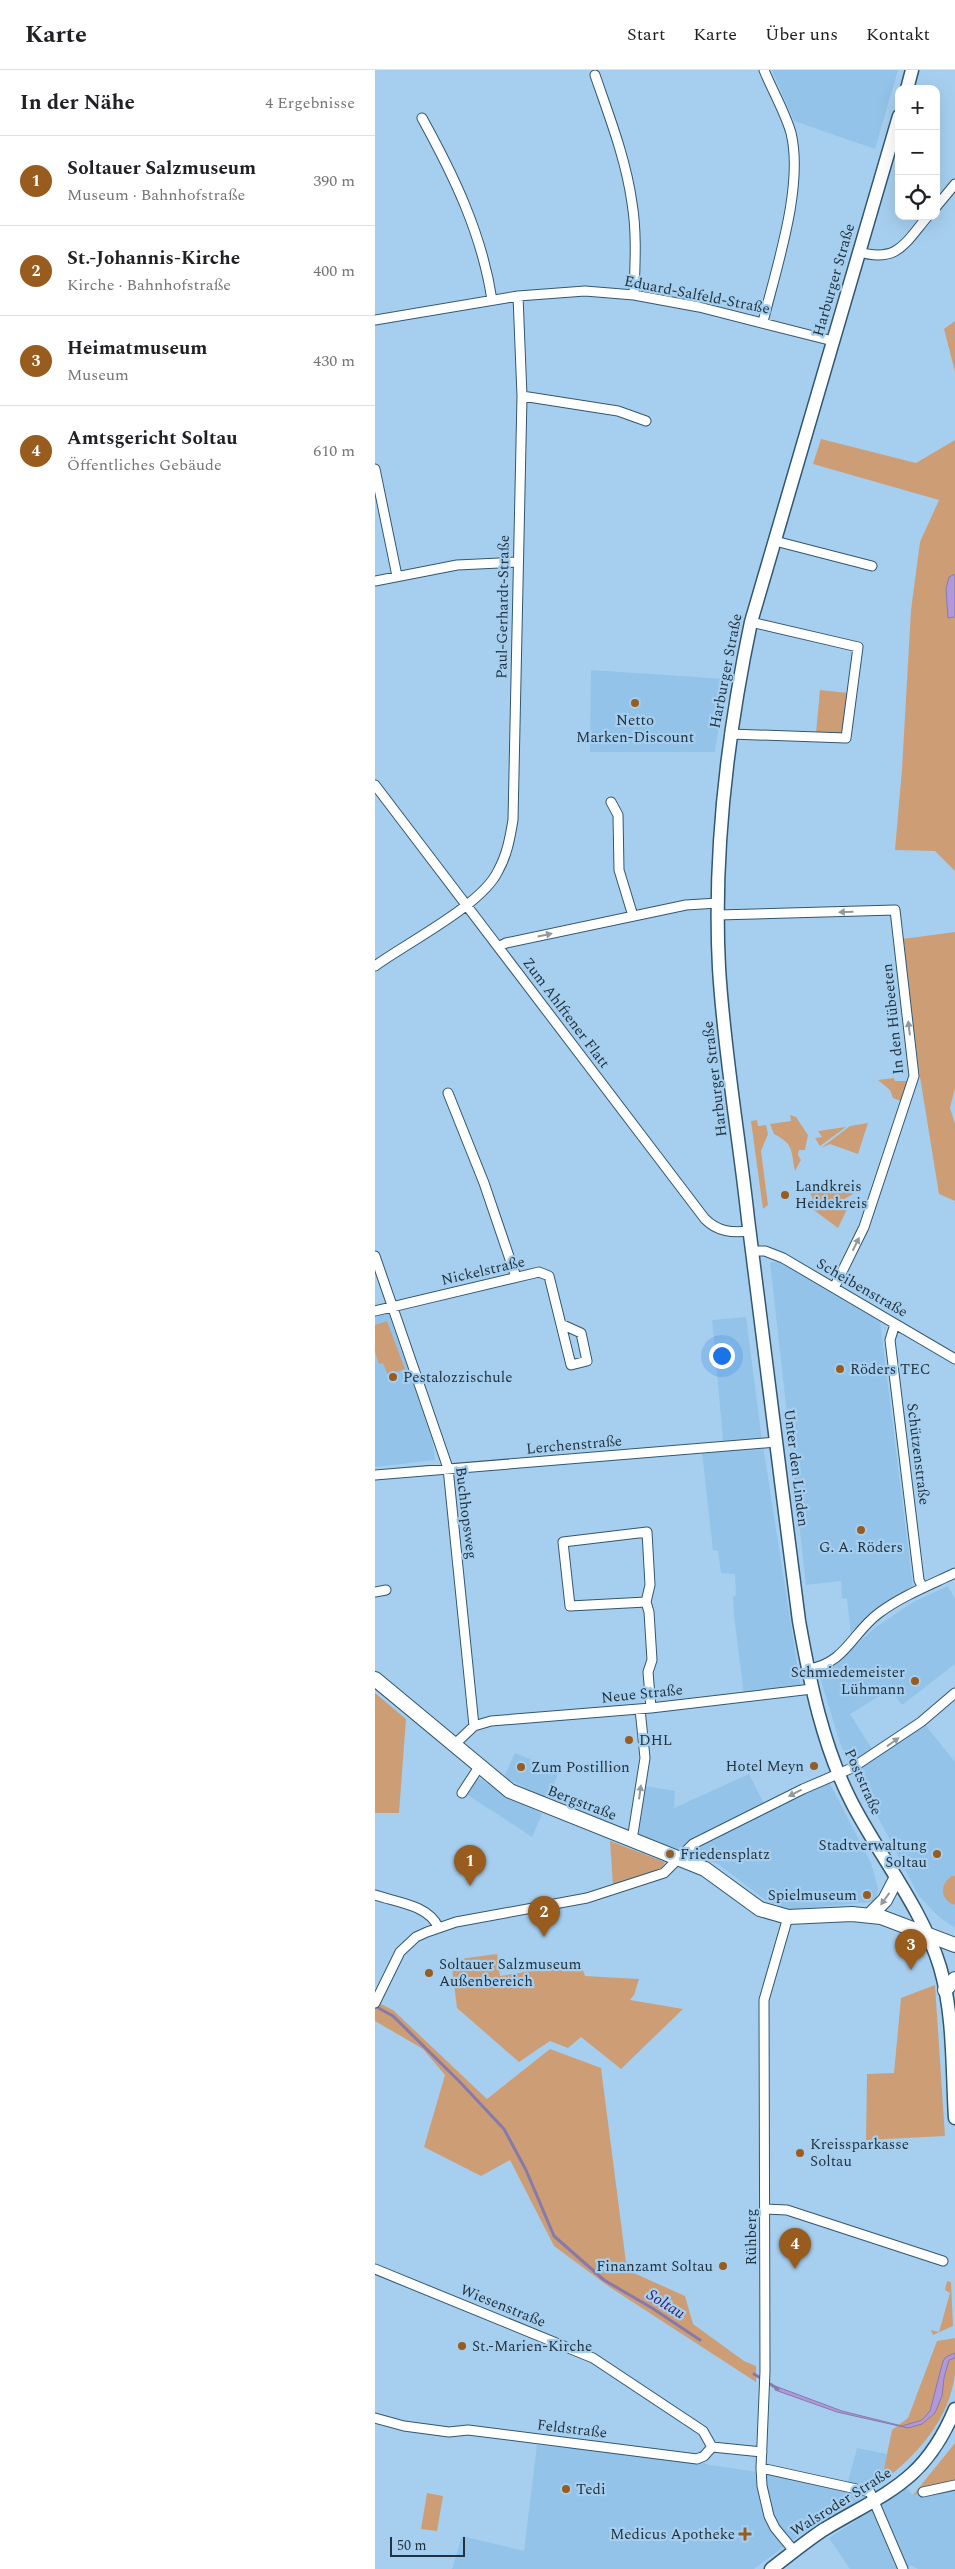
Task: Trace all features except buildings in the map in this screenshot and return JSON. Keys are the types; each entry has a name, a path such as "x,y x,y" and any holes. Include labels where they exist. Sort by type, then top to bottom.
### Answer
{"main road":[{"path":"908,85 912,70"},
{"name":"Harburger Straße","path":"752,1250 722,1000 718,909 723,809 730,734 751,622 895,130"},
{"name":"Unter den Linden","path":"752,1250 799,1621 812,1689"},
{"name":"Bergstraße","path":"375,1679 510,1791 712,1872 759,1909 788,1917 870,1915 926,1933"},
{"name":"Poststraße","path":"812,1689 839,1774 851,1800 926,1933 940,1967 945,1990 955,2118"},
{"path":"870,1915 885,1900 895,1879"},
{"path":"926,1933 955,1945"},
{"path":"945,1990 955,1979"},
{"name":"Walsroder Straße","path":"771,2569 827,2528 875,2502 894,2489 923,2463 947,2427 955,2408"}],"street":[{"path":"763,322 787,225 793,160 791,133 764,70"},
{"path":"595,75 617,140 632,203 635,251 634,295"},
{"path":"422,118 463,198 473,224 483,252 492,300"},
{"path":"940,201 955,184"},
{"path":"859,252 880,257 891,254 899,250 925,220"},
{"name":"Eduard-Salfeld-Straße","path":"375,320 518,296 585,291 634,295 763,322 833,341"},
{"name":"Paul-Gerhardt-Straße","path":"375,966 468,904 483,891 498,873 508,848 513,820 518,562 521,396 518,296"},
{"path":"521,396 618,411 646,421"},
{"path":"375,469 397,576"},
{"path":"775,541 872,566"},
{"path":"375,582 457,565 518,562"},
{"path":"730,734 846,738 858,647 751,622"},
{"name":"Zum Ahlftener Flatt","path":"375,785 468,904 498,947 705,1218 718,1229 728,1232 750,1231"},
{"path":"611,802 618,815 619,870 633,916"},
{"path":"498,947 506,943 687,905 718,909"},
{"name":"In den Hübeeten","path":"718,909 895,910 914,1076 865,1227 834,1288"},
{"path":"448,1093 484,1183 516,1277"},
{"name":"Scheibenstraße","path":"752,1250 774,1253 955,1359"},
{"name":"Buchhopsweg","path":"375,1256 448,1468 474,1726"},
{"name":"Nickelstraße","path":"375,1311 392,1305 539,1272 549,1276 561,1324"},
{"name":"Schützenstraße","path":"895,1324 889,1340 919,1580 923,1588"},
{"name":"Lerchenstraße","path":"375,1475 776,1442"},
{"path":"646,1602 570,1606 563,1542 647,1532 650,1585 646,1602 649,1612 652,1660 648,1672 651,1708"},
{"path":"807,1669 819,1667 835,1659 877,1614 955,1572"},
{"path":"375,1592 387,1590"},
{"name":"Neue Straße","path":"474,1726 491,1721 651,1708 812,1689"},
{"path":"377,1999 400,1952 416,1937 438,1927 462,1920 587,1898 664,1873 693,1844 803,1789 839,1774 886,1747 954,1693"},
{"path":"632,1840 645,1758 640,1709"},
{"path":"454,1745 474,1726"},
{"path":"462,1793 479,1767"},
{"path":"375,1895 425,1911 435,1919 438,1927"},
{"name":"Rühberg","path":"788,1917 764,2000 765,2388 761,2468 762,2486 769,2516 775,2528 794,2551"},
{"path":"765,2208 787,2210 943,2261"},
{"name":"Wiesenstraße","path":"375,2269 602,2362 703,2431 712,2447"},
{"name":"Feldstraße","path":"375,2418 403,2426 449,2432 468,2430 697,2459 704,2456 712,2447"},
{"path":"712,2447 762,2452"},
{"path":"761,2468 870,2492 903,2569"},
{"path":"923,2492 955,2484"}],"shaded area":[{"path":"772,70 898,70 875,149 794,121"},
{"path":"955,321 955,372 944,329"},
{"path":"821,439 916,463 955,440 955,574 949,577 946,589 948,618 955,617 955,871 935,851 895,850 902,769 911,610 920,542 939,500 813,464"},
{"path":"955,574 955,617 948,618 946,589 949,577"},
{"path":"591,670 726,679 715,752 590,752"},
{"path":"820,690 848,693 844,729 839,734 816,733"},
{"path":"955,932 955,1088 950,1108 955,1124 955,1201 939,1194 920,1077 902,939"},
{"path":"894,1078 895,1081 907,1081 901,1101 893,1098 890,1090 878,1080"},
{"path":"790,1115 796,1117 808,1135 805,1150 799,1150 798,1155 801,1160 795,1171 791,1149 785,1141 774,1134 770,1124 791,1121"},
{"path":"757,1120 758,1126 766,1125 768,1134 761,1151 768,1205 763,1209 751,1121"},
{"path":"868,1123 858,1154 830,1144 821,1148 850,1126"},
{"path":"846,1127 820,1146 815,1138 822,1137 818,1131"},
{"path":"821,1184 848,1193 853,1191 853,1194 837,1203 814,1202 809,1190"},
{"path":"851,1201 838,1228 811,1208 814,1205 833,1207"},
{"path":"770,1262 778,1262 880,1321 913,1588 874,1609 851,1635 847,1598 842,1599 841,1581 806,1585"},
{"name":"Pestalozzischule","path":"388,1312 432,1438 435,1460 375,1467 375,1316"},
{"path":"746,1317 761,1433 801,1689 744,1695 734,1615 733,1597 736,1595 735,1574 721,1573 718,1551 713,1550 702,1452 724,1449 712,1320"},
{"path":"387,1321 405,1369 388,1375 383,1363 379,1364 375,1352 375,1325"},
{"path":"948,1586 955,1599 955,1664 902,1705 891,1689 850,1714 876,1755 926,1726 955,1762 955,1928 938,1916 919,1896 841,1746 820,1678 876,1627 913,1602"},
{"path":"375,1693 406,1719 399,1813 375,1813"},
{"path":"515,1753 559,1771 548,1799 504,1777"},
{"path":"749,1774 765,1806 827,1778 871,1863 878,1888 876,1899 871,1902 787,1910 767,1901 718,1864 638,1834 645,1786 675,1791 674,1808"},
{"path":"476,1777 542,1814 532,1837 465,1793"},
{"path":"610,1841 665,1862 660,1870 613,1886"},
{"path":"952,1876 955,1876 955,1905 946,1899 943,1892 945,1883"},
{"path":"497,1954 500,1976 580,1963 585,1976 639,1979 634,1995 630,2000 683,2009 621,2069 581,2037 568,2048 550,2041 519,2062 457,2008 451,1960"},
{"path":"935,1985 945,2136 866,2140 867,2074 894,2073 901,1998"},
{"path":"375,2001 393,2010 487,2099 550,2049 601,2068 627,2270 685,2296 693,2324 744,2361 756,2366 756,2382 608,2286 554,2246 510,2160 481,2176 424,2147 445,2075 423,2049 375,2021"},
{"path":"947,2281 951,2282 953,2326 933,2335 931,2330 939,2332 950,2293 945,2290"},
{"path":"955,2338 955,2373 952,2390 939,2421 929,2436 907,2461 881,2483 892,2430 908,2418 937,2341"},
{"path":"955,2353 955,2358 949,2360 942,2396 935,2413 922,2424 908,2428 837,2412 775,2390 775,2386 842,2411 902,2426 922,2420 930,2411 943,2361 946,2357"},
{"path":"955,2443 955,2485 913,2495"},
{"path":"537,2445 696,2460 710,2465 847,2485 857,2448 887,2454 881,2483 868,2495 801,2534 754,2569 452,2569 462,2536 524,2551"},
{"path":"955,2484 955,2569 918,2569 911,2565 906,2569 850,2569 829,2538 907,2488 913,2495"},
{"path":"427,2493 443,2496 437,2531 421,2529"}],"waterway":[{"name":"Soltau","path":"375,2006 393,2016 459,2081 504,2129 526,2170 554,2236 604,2280 652,2308 700,2340"},
{"name":"Soltau","path":"754,2374 778,2389"}],"place":[{"name":"Netto Marken-Discount","path":"635,703"},
{"name":"Landkreis Heidekreis","path":"785,1195"},
{"name":"Röders TEC","path":"840,1369"},
{"name":"Pestalozzischule","path":"393,1377"},
{"name":"G. A. Röders","path":"861,1530"},
{"name":"Schmiedemeister Lühmann","path":"915,1681"},
{"name":"DHL","path":"629,1740"},
{"name":"Hotel Meyn","path":"814,1766"},
{"name":"Zum Postillion","path":"521,1767"},
{"name":"Friedensplatz","path":"670,1854"},
{"name":"Stadtverwaltung Soltau","path":"937,1854"},
{"name":"Soltauer Salzmuseum","path":"470,1886"},
{"name":"Spielmuseum","path":"867,1895"},
{"name":"St.-Johannis-Kirche","path":"544,1937"},
{"name":"Heimatmuseum","path":"911,1970"},
{"name":"Soltauer Salzmuseum Außenbereich","path":"429,1973"},
{"name":"Kreissparkasse Soltau","path":"800,2153"},
{"name":"Finanzamt Soltau","path":"723,2266"},
{"name":"Amtsgericht Soltau","path":"795,2269"},
{"name":"St.-Marien-Kirche","path":"462,2346"},
{"name":"Tedi","path":"566,2489"},
{"name":"Medicus Apotheke","path":"745,2534"}]}
